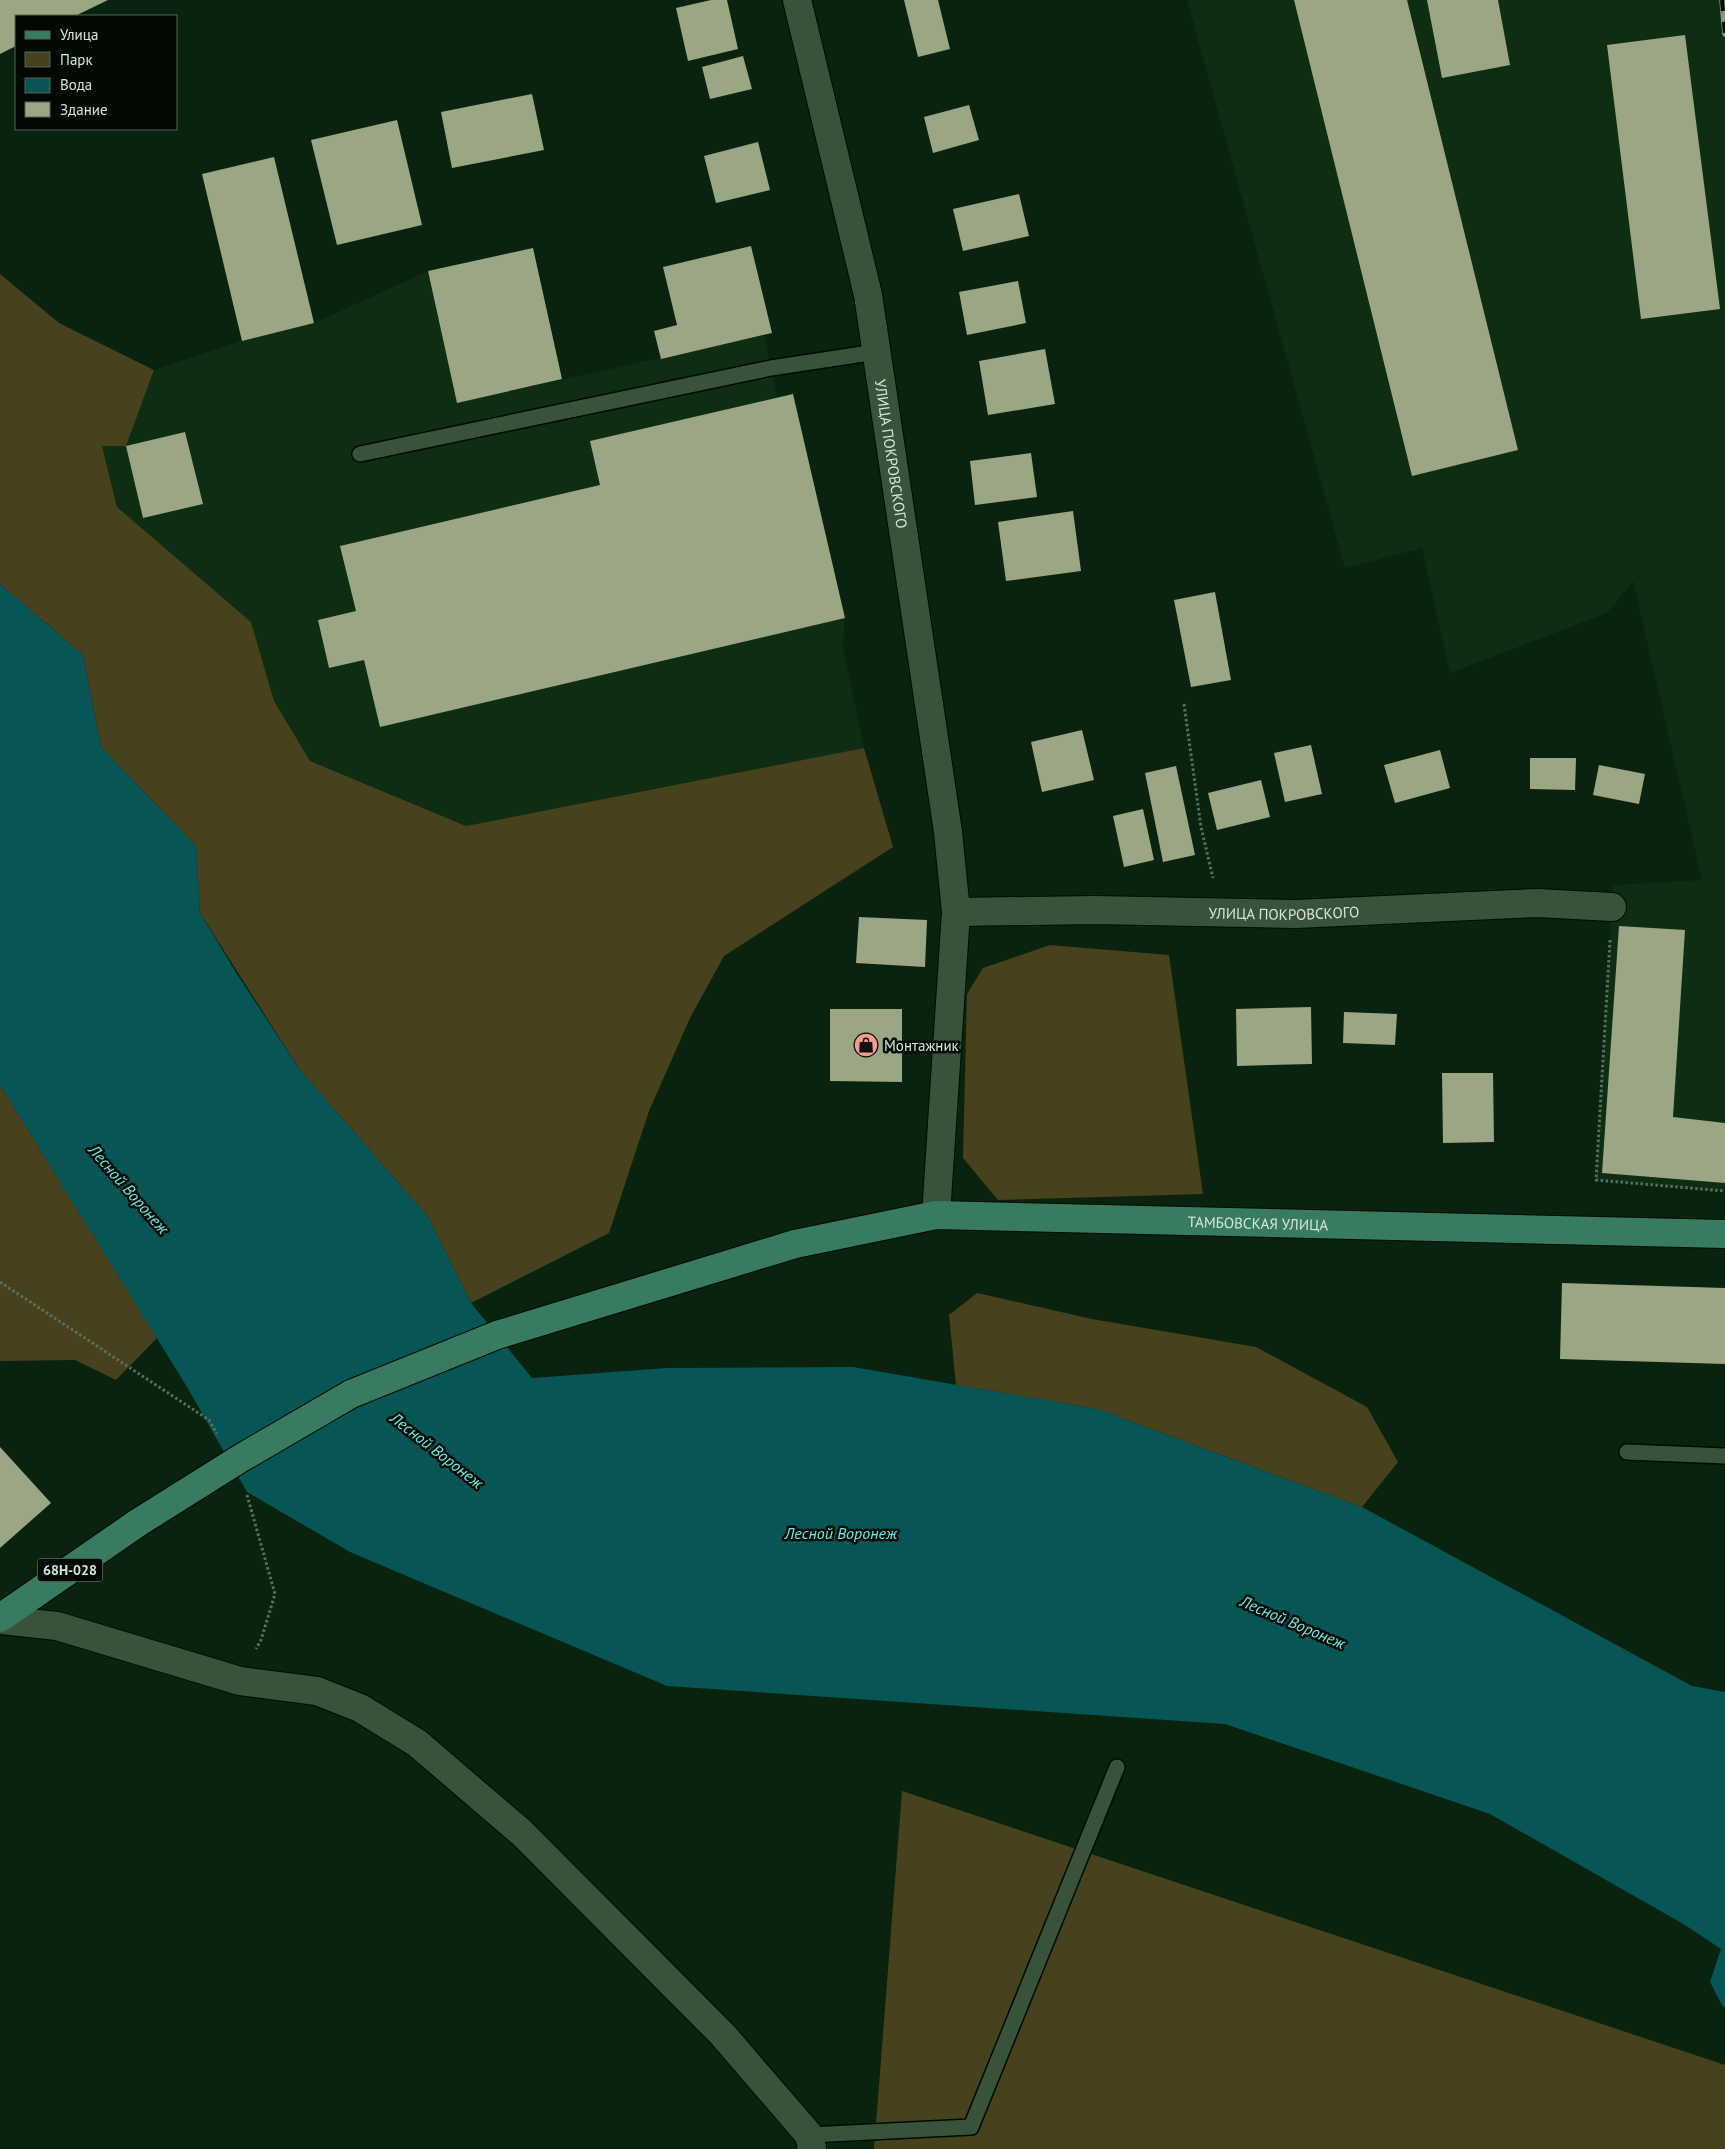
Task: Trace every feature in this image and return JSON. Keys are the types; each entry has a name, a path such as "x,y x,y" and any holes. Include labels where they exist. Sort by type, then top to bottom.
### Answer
{"main road":[{"name":"ТАМБОВСКАЯ УЛИЦА","path":"0,1619 139,1522 241,1458 351,1394 497,1335 794,1244 936,1215 1725,1234"}],"street":[{"name":"УЛИЦА ПОКРОВСКОГО","path":"797,0 868,295 948,832 956,912 936,1215"},
{"name":"УЛИЦА ПОКРОВСКОГО","path":"956,912 1095,910 1296,914 1537,903 1612,907"},
{"path":"0,1619 57,1626 240,1681 318,1691 360,1708 417,1743 522,1833 723,2035 810,2142"}],"lane":[{"path":"360,454 771,368 876,352"},
{"path":"1627,1452 1725,1456"},
{"path":"810,2142 971,2127 1117,1767"}],"path":[{"path":"1184,704 1201,828 1221,912"},
{"path":"1612,907 1596,1180 1725,1191"}],"shaded area":[{"path":"1187,0 1725,0 1725,1191 1596,1180 1613,885 1702,880 1633,581 1607,613 1450,673 1422,548 1345,568"},
{"path":"428,271 457,403 764,335 777,397 793,394 845,618 843,647 864,748 466,826 310,761 274,701 251,622 117,507 102,446 126,446 154,370 242,341 314,323"}],"green space":[{"path":"0,274 59,323 154,370 126,446 102,446 117,507 251,622 274,701 310,761 466,826 864,748 893,847 724,956 690,1018 649,1111 609,1233 471,1303 428,1217 300,1070 200,913 196,846 101,747 83,655 0,584"},
{"path":"1050,945 1169,955 1203,1194 998,1200 963,1158 967,994 983,968"},
{"path":"0,1085 157,1338 116,1380 75,1360 0,1361"},
{"path":"977,1293 1092,1319 1256,1347 1367,1407 1398,1462 1362,1507 1097,1409 956,1385 949,1315"},
{"path":"902,1791 1725,2065 1725,2149 874,2149"}],"water":[{"name":"Лесной Воронеж","path":"0,584 83,655 101,747 196,846 200,913 235,971 300,1070 428,1217 471,1303 532,1378 667,1368 853,1367 1097,1409 1362,1507 1692,1686 1725,1692 1725,2006 1723,2007 1710,1982 1721,1949 1685,1925 1490,1814 1225,1724 667,1686 350,1552 247,1492 187,1387 0,1085"}],"building":[{"path":"0,0 108,0 77,15 15,15 15,46 0,54"},
{"path":"711,0 727,0 738,49 688,61 676,8"},
{"path":"904,0 938,0 950,49 918,57"},
{"path":"1294,0 1407,0 1518,450 1412,476"},
{"path":"1427,0 1498,0 1510,65 1442,78"},
{"path":"1685,35 1720,309 1641,319 1607,45"},
{"path":"743,56 752,89 710,99 702,67"},
{"path":"532,94 544,150 452,168 441,112"},
{"path":"969,105 979,140 933,153 924,117"},
{"path":"397,120 422,225 337,245 311,140"},
{"path":"758,142 770,190 716,203 704,156"},
{"path":"274,157 314,323 242,341 202,174"},
{"path":"1019,194 1029,236 963,251 953,209"},
{"path":"751,246 772,333 661,359 654,331 677,325 663,267"},
{"path":"533,248 562,379 457,403 428,271"},
{"path":"1018,281 1026,323 967,335 959,292"},
{"path":"1045,349 1055,404 988,415 979,361"},
{"path":"793,394 845,618 380,727 364,660 329,668 318,620 356,611 340,546 600,485 590,441"},
{"path":"185,432 203,504 143,518 126,446"},
{"path":"1031,453 1037,497 975,505 970,461"},
{"path":"1073,511 1081,571 1006,581 998,522"},
{"path":"1215,592 1231,680 1191,687 1174,600"},
{"path":"1082,730 1094,780 1042,792 1031,742"},
{"path":"1311,745 1322,794 1285,802 1274,753"},
{"path":"1440,750 1450,788 1395,803 1384,765"},
{"path":"1530,758 1576,758 1575,790 1530,789"},
{"path":"1599,765 1645,774 1639,804 1593,795"},
{"path":"1176,766 1195,855 1163,862 1145,773"},
{"path":"1261,780 1270,817 1217,830 1208,793"},
{"path":"1143,809 1154,860 1124,867 1113,816"},
{"path":"859,917 927,920 925,967 856,963"},
{"path":"1619,926 1685,930 1673,1117 1725,1123 1725,1183 1602,1173"},
{"path":"1311,1007 1312,1064 1237,1066 1236,1009"},
{"name":"Монтажник","path":"830,1009 902,1009 902,1082 830,1081"},
{"path":"1344,1012 1397,1014 1395,1045 1343,1043"},
{"path":"1442,1073 1493,1073 1494,1142 1443,1143"},
{"path":"1562,1283 1725,1288 1725,1364 1560,1359"},
{"path":"0,1447 51,1503 0,1548"}],"railway":[{"path":"1722,0 1725,34"}],"place":[{"name":"Монтажник","path":"866,1045"}]}
